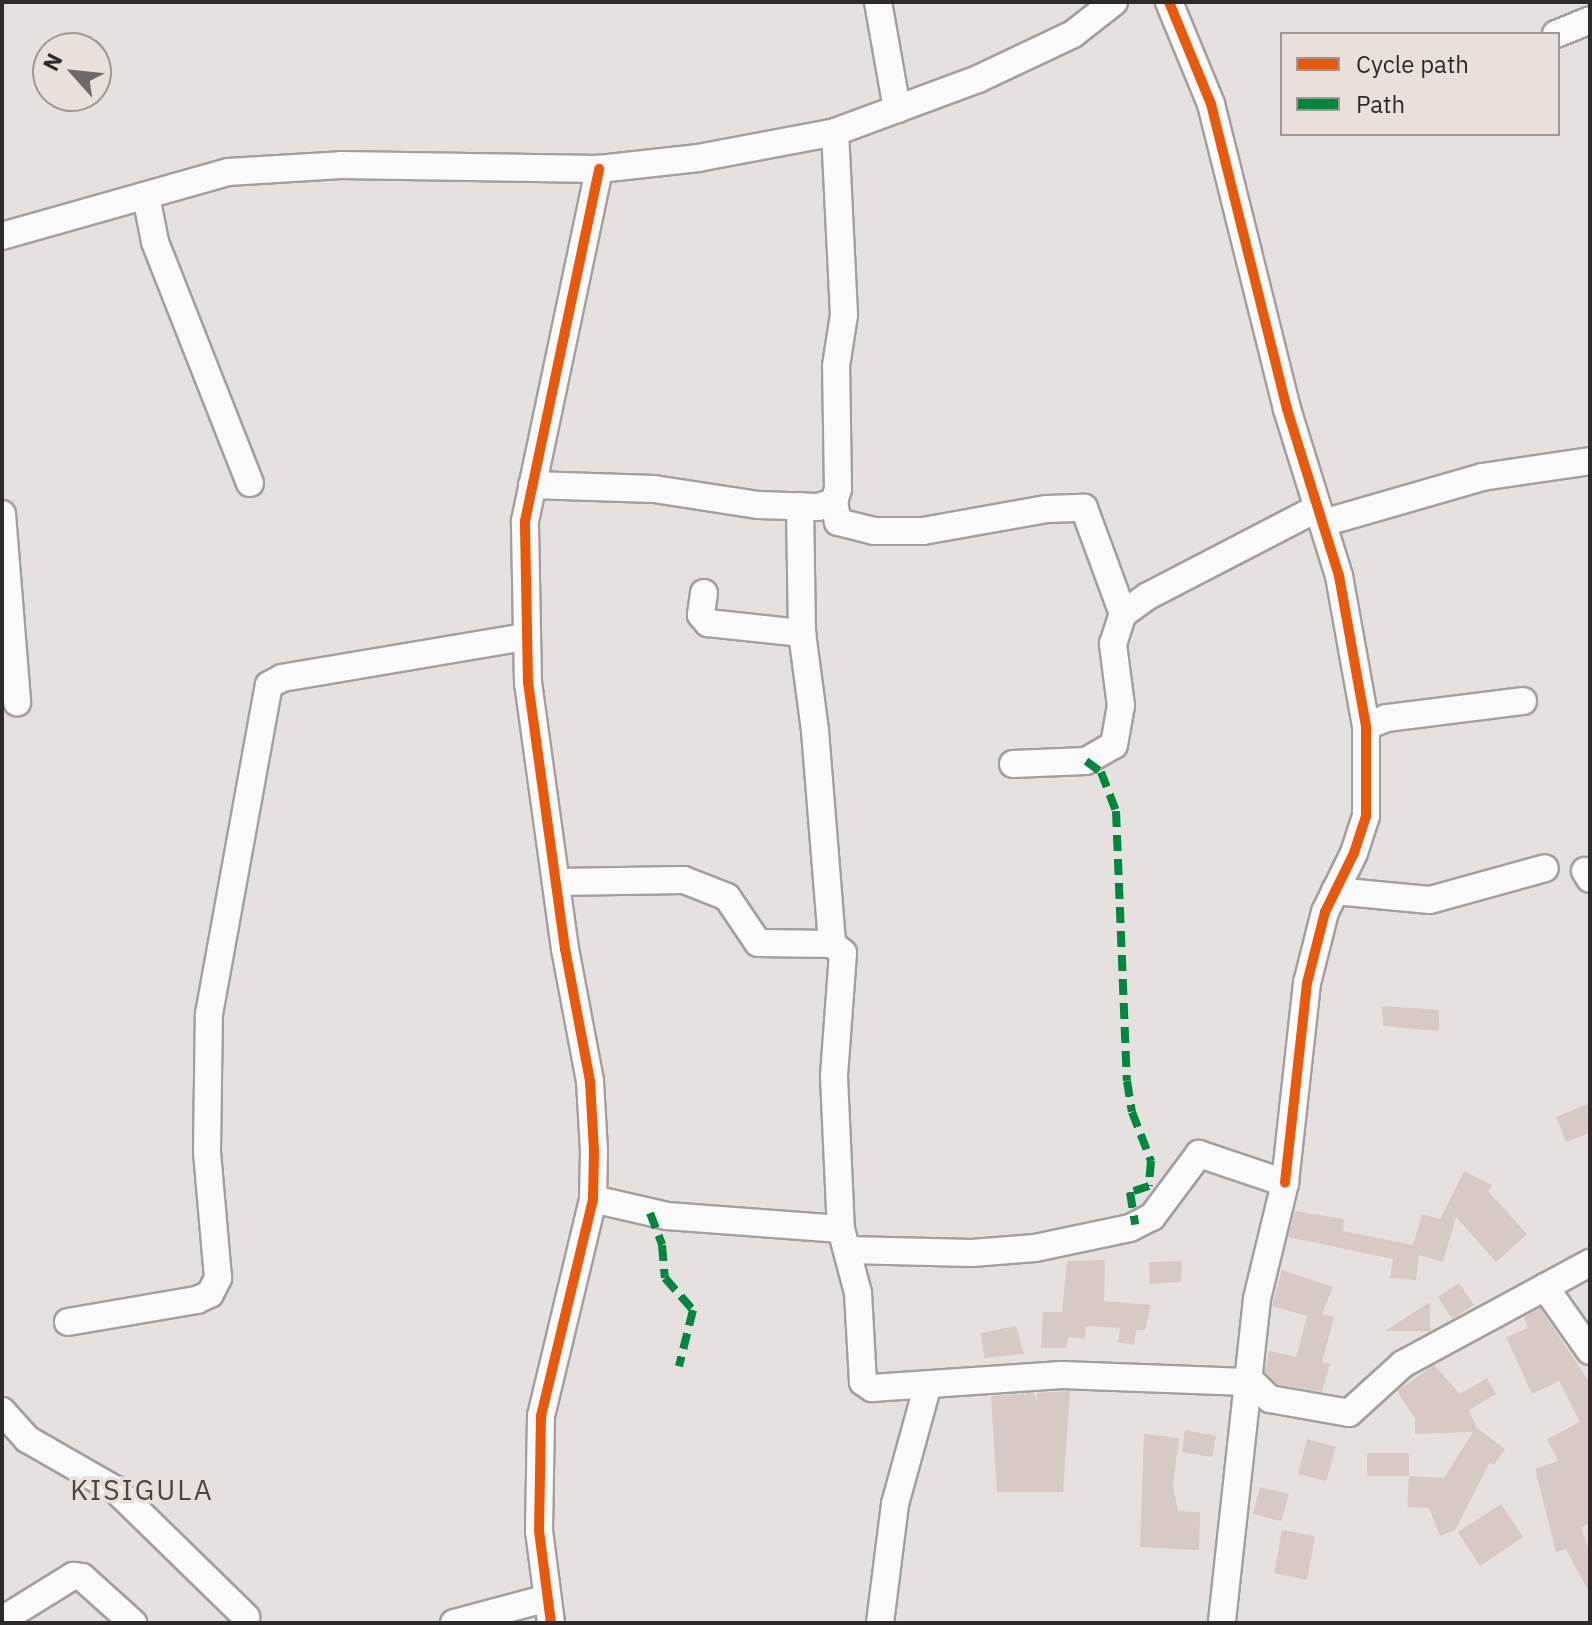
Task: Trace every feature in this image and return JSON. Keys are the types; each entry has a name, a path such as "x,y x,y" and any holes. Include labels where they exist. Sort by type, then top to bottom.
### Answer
{"street":[{"path":"878,2 897,109"},
{"path":"2,236 228,172 341,165 599,169 698,158 835,132 978,79 1073,34 1114,2"},
{"path":"1169,2 1211,104 1287,409 1339,576 1366,726 1366,816 1335,891 1307,983 1285,1183 1257,1299 1222,1623"},
{"path":"1560,32 1590,20"},
{"path":"835,132 844,315 836,366 838,489 834,502 838,522 874,531 923,531 1058,507 1084,508 1123,614"},
{"path":"454,1623 548,1611 537,1456 541,1416 593,1199 590,1081 556,882 524,637 525,521 599,169"},
{"path":"146,196 155,242 250,483"},
{"path":"1013,764 1086,761 1114,745 1121,706 1113,644 1123,614 1148,596 1321,516 1482,477 1590,461"},
{"path":"532,485 654,489 800,506 834,502"},
{"path":"800,506 802,633 815,731 832,944"},
{"path":"2,514 17,702"},
{"path":"704,593 701,615 708,623 802,633"},
{"path":"68,1322 197,1300 210,1294 218,1278 207,1151 209,1014 269,685 282,678 524,637"},
{"path":"1366,726 1387,718 1523,701"},
{"path":"1335,891 1430,900 1545,868"},
{"path":"556,882 684,880 727,897 758,943 832,944 843,953 834,1077 845,1240 858,1293 863,1382 872,1388 1062,1375 1247,1380 1270,1399 1349,1413 1403,1364 1590,1263"},
{"path":"593,1199 667,1216 972,1253 1035,1248 1130,1228 1152,1217 1199,1154 1285,1183"},
{"path":"1545,1287 1590,1351"},
{"path":"880,1623 895,1504 928,1384"},
{"path":"2,1411 27,1439 116,1490 244,1621"},
{"path":"2,1620 73,1576 82,1577 133,1623"}],"building":[{"path":"1382,1006 1439,1010 1439,1031 1383,1026"},
{"path":"1590,1103 1590,1133 1566,1142 1556,1117"},
{"path":"1464,1171 1492,1185 1488,1191 1527,1234 1496,1262 1456,1217 1443,1262 1419,1255 1416,1280 1390,1278 1393,1259 1288,1237 1295,1211 1344,1219 1343,1231 1413,1245 1422,1214 1440,1219"},
{"path":"1105,1260 1104,1301 1151,1305 1145,1330 1136,1330 1134,1345 1118,1342 1120,1328 1086,1326 1085,1339 1068,1337 1066,1348 1041,1348 1043,1312 1062,1312 1067,1261"},
{"path":"1182,1261 1181,1282 1150,1284 1149,1262"},
{"path":"1282,1270 1333,1287 1322,1314 1334,1317 1322,1362 1330,1364 1322,1392 1278,1384 1265,1372 1269,1351 1296,1357 1307,1316 1272,1306"},
{"path":"1459,1283 1474,1305 1452,1319 1438,1297"},
{"path":"1430,1302 1430,1331 1385,1331 1413,1313"},
{"path":"1540,1308 1590,1383 1590,1523 1581,1527 1590,1553 1590,1594 1566,1549 1556,1552 1535,1469 1558,1461 1547,1439 1580,1422 1559,1381 1532,1394 1506,1337 1528,1328 1524,1317"},
{"path":"1016,1326 1024,1354 984,1358 981,1333"},
{"path":"1434,1365 1460,1394 1487,1378 1496,1394 1469,1410 1477,1428 1505,1449 1494,1465 1490,1462 1455,1530 1440,1536 1429,1508 1407,1507 1409,1476 1444,1478 1473,1432 1415,1434 1415,1419 1397,1391"},
{"path":"1070,1391 1063,1492 997,1492 991,1396 1034,1393 1037,1402 1037,1393"},
{"path":"1185,1430 1216,1436 1212,1457 1182,1452"},
{"path":"1144,1434 1179,1438 1173,1486 1178,1511 1200,1512 1199,1550 1140,1547"},
{"path":"1307,1439 1336,1447 1326,1481 1298,1474"},
{"path":"1367,1453 1409,1453 1409,1476 1367,1476"},
{"path":"1260,1487 1289,1494 1281,1521 1253,1514"},
{"path":"1501,1504 1523,1537 1480,1566 1458,1532"},
{"path":"1282,1530 1315,1536 1307,1580 1274,1573"}],"marked path":[{"path":"1086,761 1101,772 1116,811 1127,1081 1132,1112 1151,1161 1149,1186 1130,1192 1135,1225"},
{"path":"650,1213 662,1245 665,1278 693,1310 679,1366"}],"cycle path":[{"path":"1169,2 1211,104 1287,409 1339,576 1366,726 1366,816 1354,853 1325,912 1307,983 1285,1183"},
{"path":"551,1623 539,1531 541,1416 593,1199 594,1151 590,1081 565,949 528,683 525,521 599,169"}],"district":[{"name":"KISIGULA","path":"142,1490"}]}
